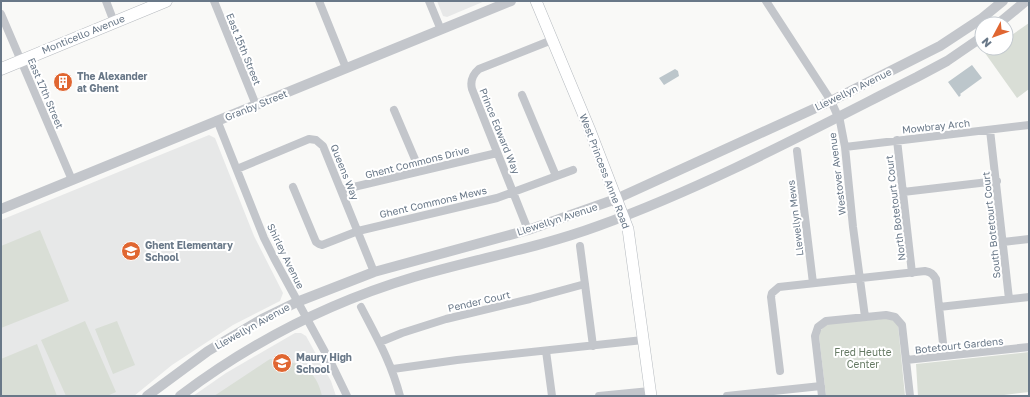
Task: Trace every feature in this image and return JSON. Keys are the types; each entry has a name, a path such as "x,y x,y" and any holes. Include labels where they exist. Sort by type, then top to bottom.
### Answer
{"main road":[{"name":"Monticello Avenue","path":"1,69 166,1"},
{"name":"West Princess Anne Road","path":"536,1 589,128 628,229 651,393"}],"street":[{"path":"106,1 114,22"},
{"name":"East 15th Street","path":"214,1 256,105"},
{"path":"319,1 346,68"},
{"path":"429,1 441,30"},
{"name":"Granby Street","path":"1,209 511,1"},
{"name":"Westover Avenue","path":"766,1 831,101 838,117 845,147 865,317"},
{"name":"Llewellyn Avenue","path":"147,396 208,351 256,322 297,302 374,272 528,230 616,199 831,101 940,46 981,19 1003,1"},
{"path":"1008,16 1026,1"},
{"name":"East 17th Street","path":"1,14 72,180"},
{"name":"Prince Edward Way","path":"528,230 517,190 497,152 471,84 472,77 479,69 552,40"},
{"name":"Llewellyn Avenue","path":"180,396 232,360 261,343 307,319 360,295 412,278 543,244 596,227 676,196 726,173 917,77 947,61 974,42"},
{"path":"522,95 556,176"},
{"path":"394,110 420,171"},
{"name":"Shirley Avenue","path":"217,120 264,238 332,365 346,396"},
{"name":"Mowbray Arch","path":"845,147 1029,125"},
{"name":"South Botetourt Court","path":"990,130 997,181 1009,299"},
{"name":"Queens Way","path":"237,169 310,139 316,140 323,146 341,190 354,232 374,272"},
{"name":"North Botetourt Court","path":"897,140 912,273"},
{"name":"Llewellyn Mews","path":"797,151 813,283"},
{"name":"Ghent Commons Drive","path":"341,190 497,152"},
{"name":"Ghent Commons Mews","path":"293,187 316,242 322,245 354,232 497,198 573,170"},
{"path":"903,192 997,181"},
{"path":"1003,242 1029,239"},
{"path":"580,246 593,346"},
{"path":"780,371 771,297 772,293 779,287 925,271 933,274 936,279 944,343"},
{"name":"Pender Court","path":"380,342 402,333 446,320 530,300 585,284"},
{"path":"940,307 1029,297"},
{"path":"361,307 393,369 400,396"},
{"name":"Botetourt Gardens","path":"821,386 815,336 818,327 826,321 890,315 895,317 902,325 906,360 1029,347"},
{"path":"393,369 643,340"},
{"path":"546,351 552,396"},
{"path":"906,360 910,396"},
{"path":"727,396 821,386 822,396"},
{"path":"599,396 651,393"}],"shaded area":[{"path":"437,1 485,1 447,17 443,16"},
{"path":"972,65 982,78 960,94 961,95 959,97 948,82"},
{"path":"675,69 678,71 679,76 664,85 659,78"},
{"name":"Ghent Elementary School","path":"209,135 215,138 254,236 283,293 280,301 233,325 172,365 134,396 1,396 1,220"},
{"name":"Maury High School","path":"295,333 301,333 306,336 331,381 336,396 193,396 226,373"}],"green space":[{"path":"1029,23 1029,89 1017,98 987,56 1014,56 1014,33"},
{"path":"40,230 69,301 1,328 1,246"},
{"name":"Fred Heutte Center","path":"892,318 898,325 905,396 826,396 819,336 820,331 827,324"},
{"path":"85,321 116,392 107,396 66,396 41,340"},
{"path":"117,321 135,365 113,374 95,329"},
{"path":"37,344 57,396 1,396 1,359"},
{"path":"1029,352 1029,392 996,396 918,396 916,364"},
{"path":"270,359 289,362 304,367 315,378 322,396 214,396"}],"place":[{"name":"The Alexander at Ghent","path":"63,82"},
{"name":"Ghent Elementary School","path":"131,251"},
{"name":"Maury High School","path":"282,363"}]}
